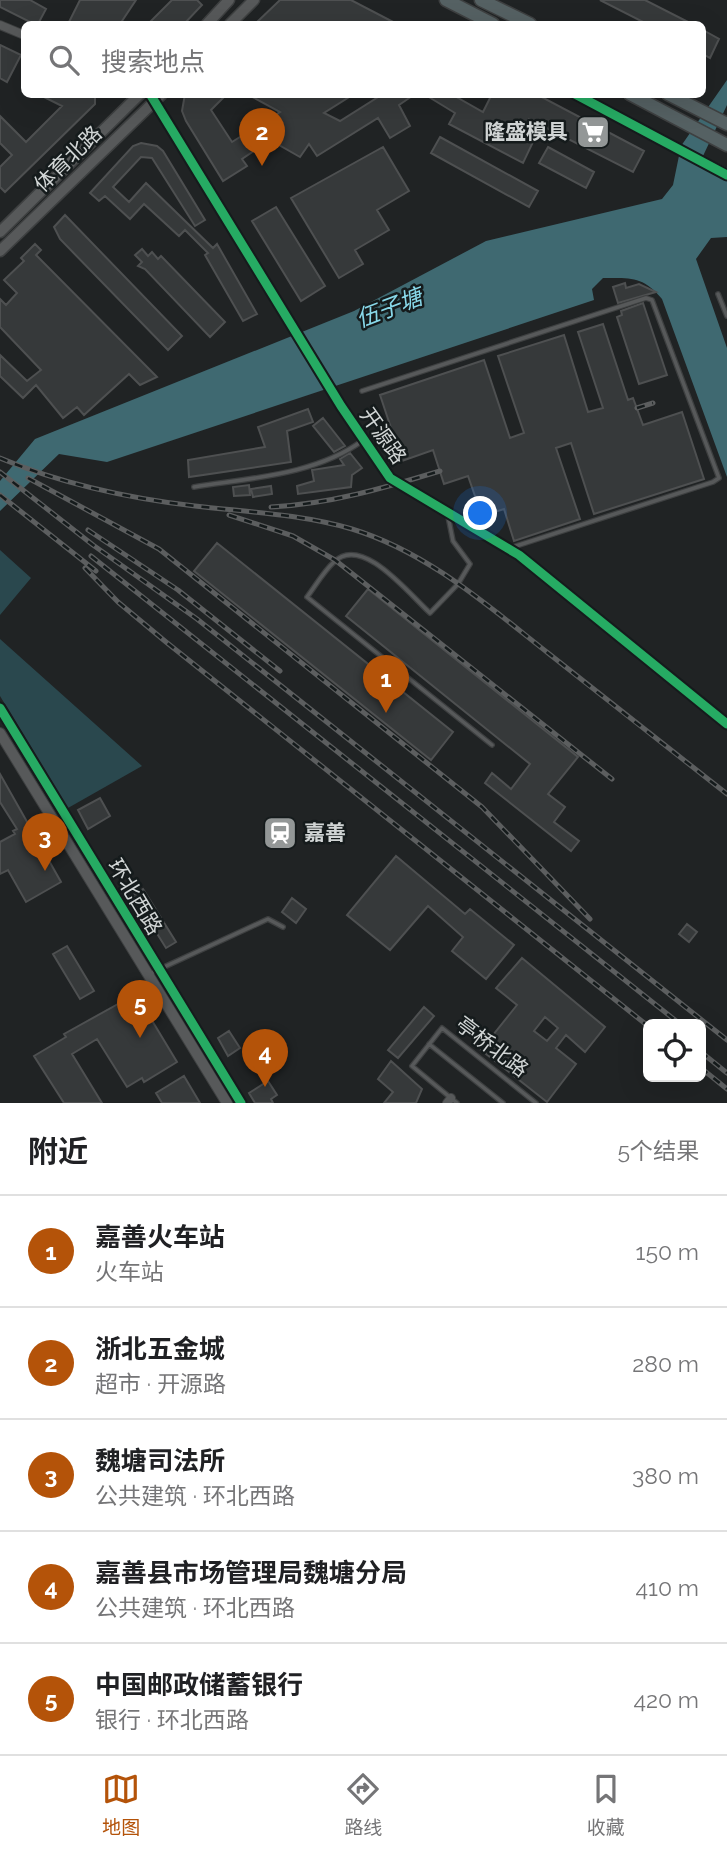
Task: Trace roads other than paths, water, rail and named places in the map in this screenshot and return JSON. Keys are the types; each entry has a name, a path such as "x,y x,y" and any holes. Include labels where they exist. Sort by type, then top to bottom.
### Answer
{"highway":[{"path":"446,0 487,21"},
{"path":"481,0 524,21"},
{"path":"639,98 727,145"},
{"path":"676,98 727,124"}],"main road":[{"path":"210,21 229,0"},
{"path":"233,21 254,0"},
{"name":"体育北路","path":"0,232 136,98"},
{"name":"体育北路","path":"0,251 154,98"}],"street":[{"path":"0,25 21,34"},
{"name":"开源路","path":"156,98 341,406 396,484 508,548 727,724"},
{"name":"环北西路","path":"0,708 241,1103"},
{"name":"环北西路","path":"0,733 227,1103"}],"lane":[{"path":"718,294 727,316"},
{"path":"362,391 646,298 652,300 719,478 508,548"},
{"path":"194,487 271,475 340,457 364,439"},
{"path":"448,514 453,541 470,564 458,584 430,613 369,557 349,553 335,560 307,597 492,745"},
{"path":"149,974 268,919 283,927"},
{"name":"亭桥北路","path":"452,1101 412,1066 442,1028 536,1103"},
{"name":"亭桥北路","path":"429,1044 503,1103"}],"water":[{"name":"伍子塘","path":"727,80 727,105 703,156 727,168 727,237 711,238 696,259 727,348 727,477 662,299 642,282 603,278 592,289 594,300 107,462 59,454 0,511 0,481 35,439 354,311 486,241 662,199 673,185 681,146"}],"railway":[{"path":"637,408 653,403"},
{"path":"0,458 71,483 120,494 170,503 313,520 352,529 406,551 479,599 727,794"},
{"path":"271,507 336,499 440,471"},
{"path":"0,472 93,545 197,619 727,1040"},
{"path":"28,478 159,549 482,807 590,919"},
{"path":"0,495 96,571"},
{"path":"229,515 293,536 335,560 612,779"},
{"path":"88,530 178,590 280,671"},
{"path":"91,556 674,1019"},
{"path":"85,568 118,602 166,642 643,1022"},
{"path":"706,1056 727,1073"},
{"path":"706,1072 727,1089"}],"place":[{"name":"隆盛模具","path":"593,132"},
{"name":"浙北五金城","path":"262,166"},
{"name":"嘉善火车站","path":"386,713"},
{"name":"嘉善","path":"280,833"},
{"name":"魏塘司法所","path":"45,871"},
{"name":"中国邮政储蓄银行","path":"140,1038"},
{"name":"嘉善县市场管理局魏塘分局","path":"265,1087"}]}
